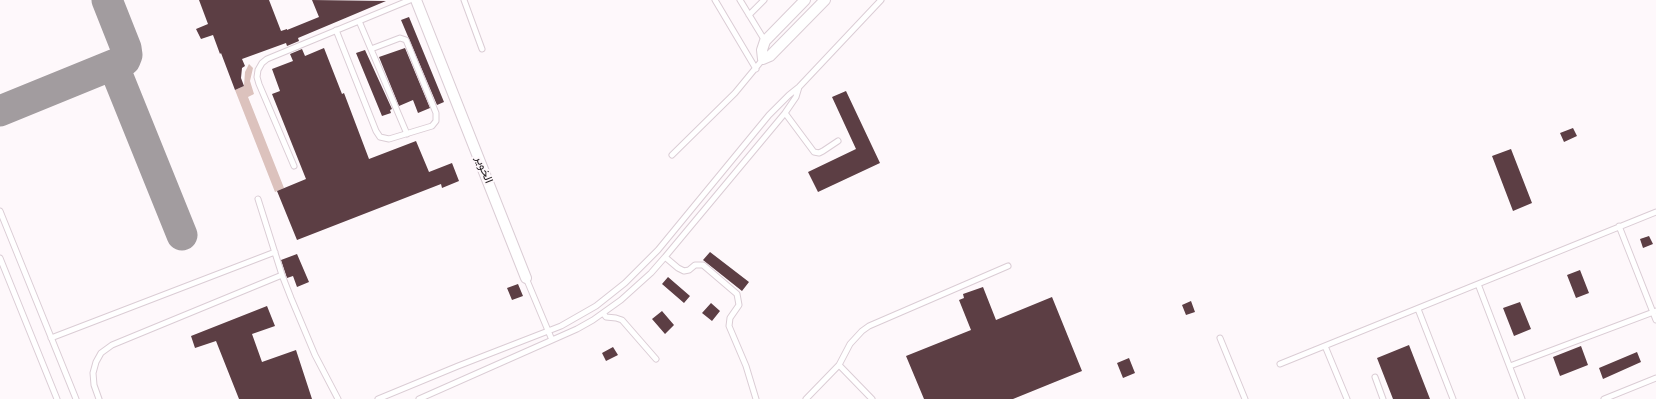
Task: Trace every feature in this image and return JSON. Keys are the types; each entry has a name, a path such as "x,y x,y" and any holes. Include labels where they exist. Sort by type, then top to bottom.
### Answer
{"street":[{"name":"الخوير","path":"416,0 526,278"},
{"path":"805,0 765,41 762,50 763,59 770,56 825,0"}],"lane":[{"path":"294,166 259,84 257,77 258,70 262,63 267,59 410,0"},
{"path":"464,0 482,48"},
{"path":"715,0 756,69"},
{"path":"740,0 765,41"},
{"path":"749,15 764,0"},
{"path":"378,399 458,366 548,332 573,320 596,306 625,283 658,250 769,115 789,94 799,87 881,0"},
{"path":"359,21 407,134"},
{"path":"336,30 378,134 383,139 388,139 429,128 434,124 436,117 408,42 405,39 400,38 371,49"},
{"path":"672,155 729,98 756,69 763,59"},
{"path":"419,399 577,329 603,313 632,290 651,273 665,257 785,113 796,97 799,87"},
{"path":"785,113 814,152 819,153 838,141"},
{"path":"258,199 282,275 315,355 338,399"},
{"path":"0,211 76,399"},
{"path":"1280,364 1656,212"},
{"path":"1619,226 1654,311 1656,320"},
{"path":"51,338 275,252"},
{"path":"665,257 684,271 689,270 695,265 703,265 737,294 739,305 730,318 729,326 746,366 756,399"},
{"path":"0,258 57,399"},
{"path":"806,399 839,366 850,344 862,331 870,326 1008,266"},
{"path":"99,399 94,386 93,373 96,362 101,353 112,345 282,275"},
{"name":"الخوير","path":"526,278 552,340"},
{"path":"1478,284 1522,399"},
{"path":"1418,309 1453,399"},
{"path":"1510,366 1654,311"},
{"path":"603,313 606,317 622,320 656,358"},
{"path":"1220,338 1245,399"},
{"path":"1325,346 1347,399"},
{"path":"839,366 872,399"},
{"path":"1375,377 1383,399"},
{"path":"1604,399 1656,378"}],"shaded area":[{"path":"249,64 253,68 250,81 254,94 248,97 284,188 275,192 235,90 244,86 245,72"}],"building":[{"path":"199,0 269,0 281,31 319,17 312,0 386,1 298,38 299,41 287,46 286,43 242,59 245,66 242,68 241,78 244,86 235,90 213,35 201,39 196,29 208,24"},
{"path":"409,17 444,102 437,105 401,20"},
{"path":"324,48 342,94 344,93 369,159 416,141 429,172 452,163 459,181 442,188 441,184 297,240 277,191 306,179 272,94 280,91 272,69 293,61 290,54 302,49 305,56"},
{"path":"405,48 430,108 418,113 413,100 399,106 379,57"},
{"path":"365,50 392,109 390,110 391,113 382,116 356,53"},
{"path":"846,91 880,163 818,192 808,172 856,149 832,97"},
{"path":"1573,128 1577,136 1564,142 1560,133"},
{"path":"1511,149 1532,203 1513,211 1492,156"},
{"path":"1649,236 1653,244 1643,248 1640,239"},
{"path":"710,252 749,282 742,291 703,260"},
{"path":"297,254 309,282 297,287 293,276 287,278 281,260"},
{"path":"1580,270 1589,293 1576,298 1567,275"},
{"path":"668,277 690,296 684,303 662,284"},
{"path":"518,284 523,296 512,300 507,288"},
{"path":"983,287 996,320 1052,297 1082,371 1013,399 924,399 906,356 971,330 959,300 964,298 963,294"},
{"path":"1191,301 1195,312 1186,315 1182,305"},
{"path":"1520,302 1531,329 1514,336 1503,308"},
{"path":"711,303 720,311 712,321 702,313"},
{"path":"267,306 275,326 252,334 262,362 296,350 312,399 239,399 216,341 195,348 191,336"},
{"path":"662,311 674,325 665,334 652,319"},
{"path":"1409,345 1430,399 1393,399 1377,358"},
{"path":"1581,346 1588,365 1560,376 1553,357"},
{"path":"613,347 618,355 606,361 602,353"},
{"path":"1637,352 1641,362 1603,379 1599,368"},
{"path":"1129,358 1135,373 1123,378 1117,363"}],"taxiway":[{"path":"0,111 125,60 127,55 126,48 107,0"},
{"path":"108,69 113,70 117,74 182,235"}]}
